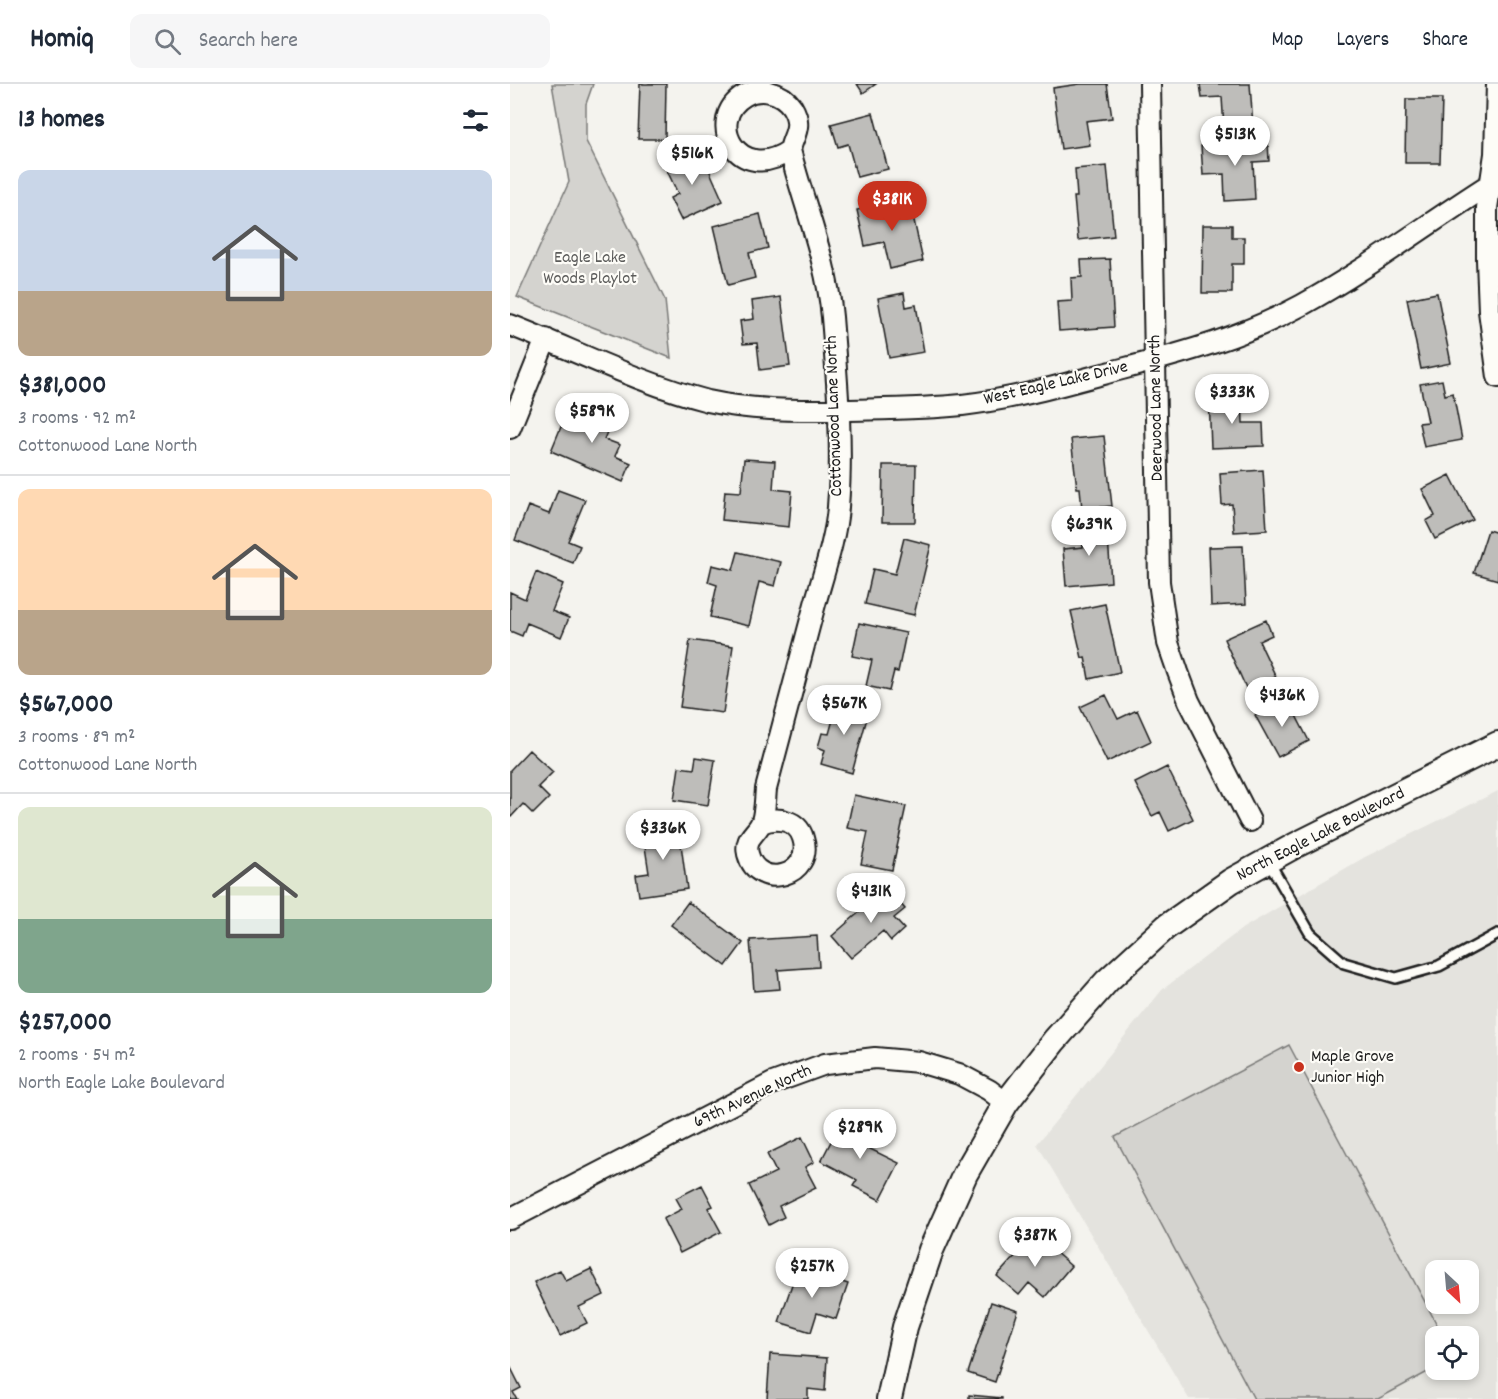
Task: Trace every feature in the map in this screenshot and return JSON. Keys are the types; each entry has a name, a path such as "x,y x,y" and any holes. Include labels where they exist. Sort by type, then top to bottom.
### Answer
{"street":[{"name":"Deerwood Lane North","path":"1150,84 1157,360 1159,582 1168,643 1189,700 1250,821"},
{"path":"1497,84 1495,181 1487,208 1487,260 1498,377"},
{"name":"Cottonwood Lane North","path":"761,822 766,789 838,510 839,410 831,306 822,263 790,150"},
{"name":"West Eagle Lake Drive","path":"510,325 654,383 708,401 764,410 839,410 963,405 1021,395 1157,360 1250,330 1301,306 1351,276 1495,181"},
{"path":"510,428 546,339"},
{"name":"North Eagle Lake Boulevard","path":"890,1399 905,1327 931,1250 965,1174 1006,1103 1054,1041 1107,981 1166,927 1231,881 1267,860 1498,744"},
{"name":"69th Avenue North","path":"510,1219 773,1083 825,1064 875,1058 919,1062 959,1074 989,1090 1006,1103"}],"lane":[{"path":"1267,860 1311,933 1344,963 1396,978 1439,966 1498,934"}],"shaded area":[{"name":"Maple Grove Junior High","path":"1498,791 1498,1399 1189,1399 1037,1144 1162,990 1243,928 1365,857"}],"green space":[{"name":"Eagle Lake Woods Playlot","path":"552,84 593,84 586,104 586,141 665,300 671,358 517,297 569,182"},
{"path":"1289,1045 1425,1302 1425,1314 1431,1314 1438,1326 1425,1326 1425,1373 1378,1399 1254,1399 1115,1137"}],"building":[{"path":"640,84 666,84 665,139 638,139"},
{"path":"857,84 876,84 863,93"},
{"path":"1080,84 1107,84 1112,118 1086,121 1090,145 1061,149 1053,88"},
{"path":"1200,84 1250,84 1253,126 1224,129 1222,97 1202,98"},
{"path":"1406,99 1442,99 1440,163 1405,163"},
{"path":"873,113 888,169 857,177 848,144 838,147 831,124"},
{"path":"1268,142 1269,161 1253,162 1255,199 1225,201 1224,174 1203,175 1201,146"},
{"path":"694,151 702,168 707,165 723,201 681,220 670,198 678,194 664,164"},
{"path":"1107,166 1114,236 1078,240 1074,197 1077,197 1075,169"},
{"path":"909,198 923,261 890,269 884,242 865,246 857,210"},
{"path":"760,214 768,248 749,253 755,278 728,285 714,226"},
{"path":"1203,225 1232,225 1232,237 1244,237 1244,264 1232,264 1232,293 1202,293"},
{"path":"1110,259 1114,327 1059,331 1057,302 1072,301 1071,278 1082,277 1081,260"},
{"path":"904,293 906,307 916,305 924,352 889,358 878,298"},
{"path":"1437,293 1451,363 1421,369 1407,299"},
{"path":"781,297 790,366 760,370 757,343 743,344 740,321 754,319 752,301"},
{"path":"1442,380 1445,395 1453,393 1462,440 1424,447 1419,423 1428,422 1420,384"},
{"path":"1242,396 1243,423 1263,423 1264,446 1211,448 1209,397"},
{"path":"587,404 614,416 604,439 620,445 615,456 631,463 623,482 551,451 563,422 577,428"},
{"path":"1104,436 1112,506 1082,509 1071,439"},
{"path":"744,459 775,461 773,489 792,491 789,527 722,520 725,491 741,492"},
{"path":"883,465 916,465 915,522 882,522"},
{"path":"1263,470 1267,530 1234,532 1232,504 1222,505 1220,473"},
{"path":"1450,475 1473,520 1435,539 1426,521 1435,516 1422,489"},
{"path":"558,490 585,500 568,541 580,546 573,563 515,540 528,506 549,514"},
{"path":"1107,521 1111,582 1066,586 1063,549 1083,547 1081,523"},
{"path":"1488,530 1498,533 1498,580 1474,573"},
{"path":"904,538 931,545 914,615 865,604 873,569 895,574"},
{"path":"1243,546 1246,604 1211,606 1209,547"},
{"path":"738,552 781,562 775,586 759,582 749,626 710,617 717,585 708,582 712,565 733,570"},
{"path":"536,572 563,584 552,611 569,618 561,637 527,623 522,636 510,631 510,592 525,599"},
{"path":"1105,604 1120,672 1089,679 1071,611"},
{"path":"1266,620 1272,635 1259,641 1276,677 1247,690 1224,639"},
{"path":"859,623 906,633 898,672 894,671 889,691 866,686 872,660 852,656"},
{"path":"690,640 733,646 723,713 680,707"},
{"path":"1106,695 1118,719 1137,710 1151,741 1107,762 1080,707"},
{"path":"839,698 870,707 852,773 821,764 825,750 818,747 822,733 829,734"},
{"path":"1287,698 1309,741 1278,757 1255,715"},
{"path":"529,750 553,772 538,787 549,798 533,814 523,804 510,818 510,770"},
{"path":"696,757 715,760 708,805 674,800 679,767 694,769"},
{"path":"1167,767 1193,819 1169,831 1160,812 1152,816 1135,783"},
{"path":"854,795 906,806 892,870 861,864 868,832 847,828"},
{"path":"678,822 687,889 639,896 636,875 649,873 642,827"},
{"path":"887,888 905,909 894,918 904,929 891,941 883,931 851,958 832,936"},
{"path":"688,902 743,943 726,966 671,925"},
{"path":"817,936 819,967 778,970 780,989 754,991 750,940"},
{"path":"843,1118 871,1133 864,1146 899,1163 880,1200 853,1186 857,1180 821,1161"},
{"path":"802,1137 814,1162 805,1167 816,1188 779,1206 784,1217 769,1225 749,1185 776,1172 767,1154"},
{"path":"702,1185 713,1206 708,1208 721,1232 680,1253 663,1219 682,1209 676,1198"},
{"path":"1035,1234 1071,1266 1045,1297 1029,1283 1019,1295 997,1276"},
{"path":"798,1267 848,1284 836,1319 817,1313 811,1332 779,1322"},
{"path":"591,1269 604,1295 579,1307 587,1323 560,1336 534,1282 560,1270 566,1281"},
{"path":"991,1302 1018,1311 995,1382 968,1373"},
{"path":"770,1354 827,1358 825,1391 808,1389 808,1399 767,1399"},
{"path":"510,1366 521,1388 513,1392 517,1399 510,1399"},
{"path":"969,1395 1002,1398 1002,1399 969,1399"}],"place":[{"name":"Maple Grove Junior High","path":"1299,1067"}]}
